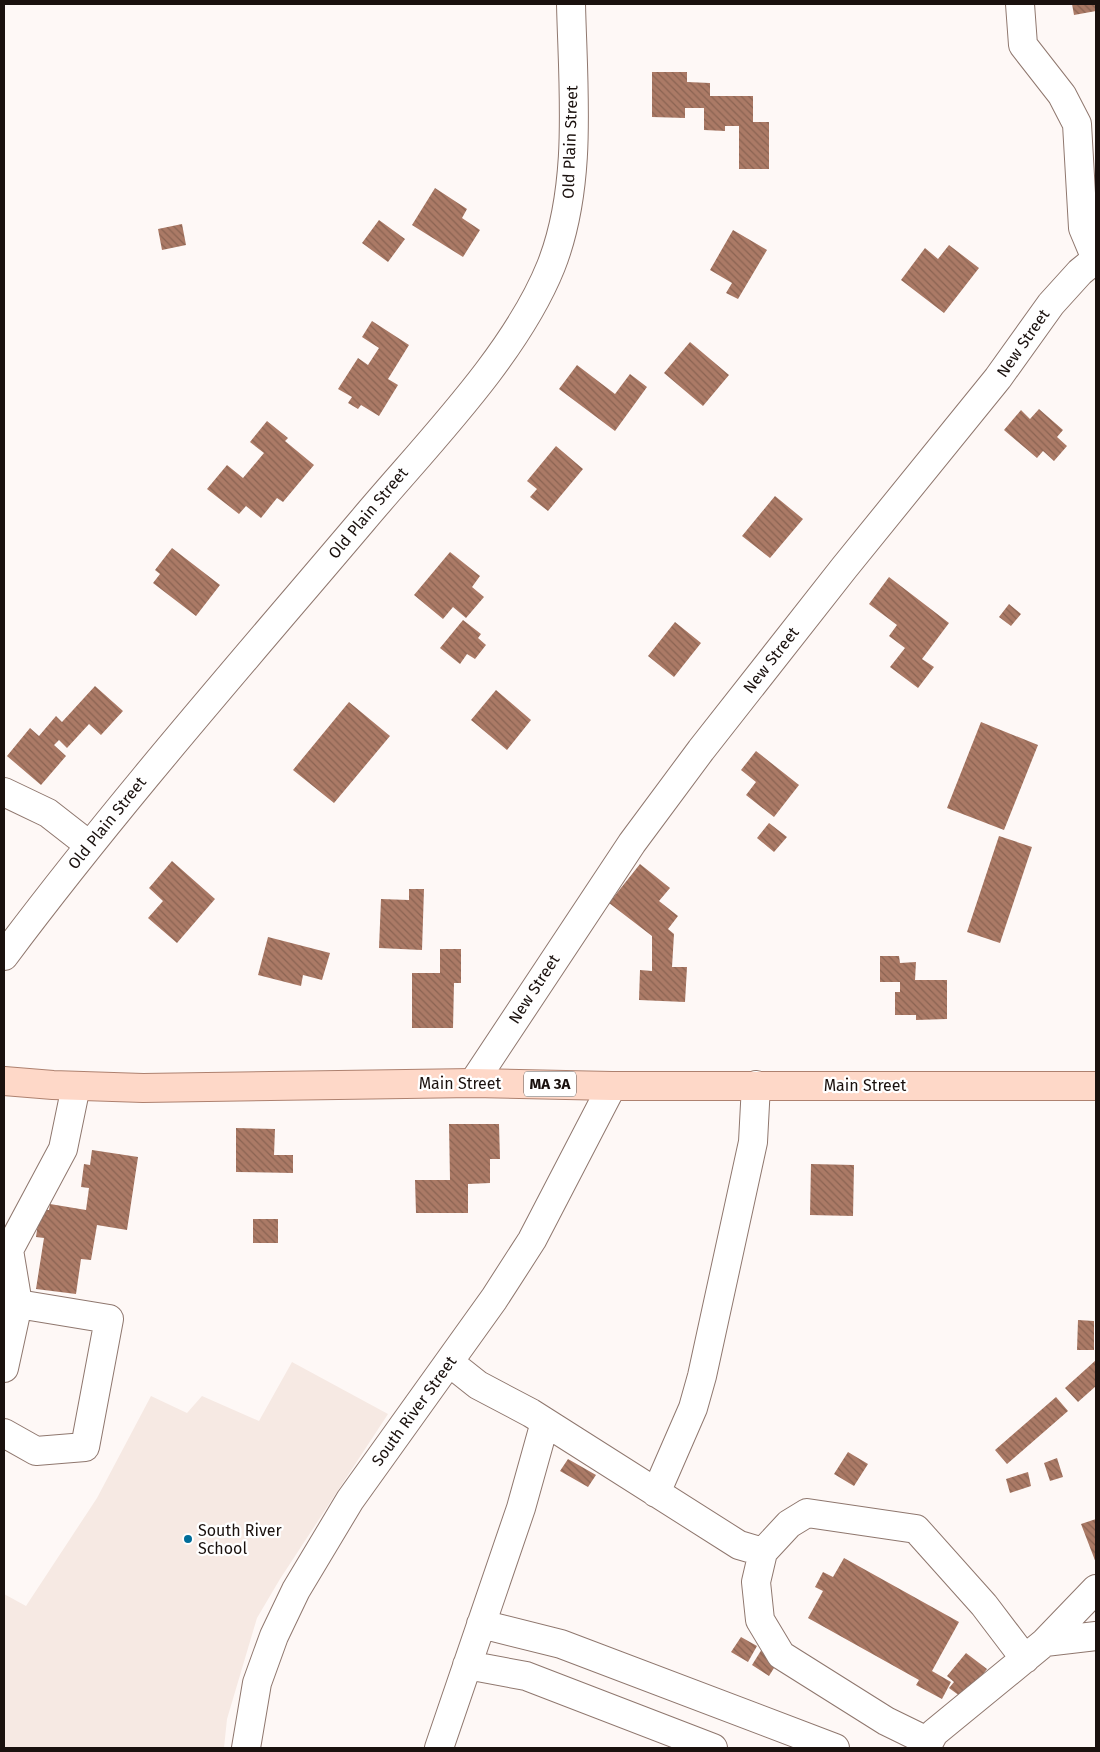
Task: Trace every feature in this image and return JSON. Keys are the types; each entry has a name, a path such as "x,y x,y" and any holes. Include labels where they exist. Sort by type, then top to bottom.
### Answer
{"main road":[{"name":"Main Street","path":"4,1081 143,1088 473,1082 612,1086 1096,1086"}],"street":[{"name":"Old Plain Street","path":"4,953 89,845 207,702 452,415 502,350 537,296 551,265 569,200 572,144 571,4"},
{"path":"1020,4 1023,45 1062,95 1077,124 1083,228 1096,259"},
{"name":"New Street","path":"473,1082 632,843 701,750 844,568 959,428 998,378 1051,304 1080,272 1096,259"},
{"path":"4,792 48,813 89,845"},
{"path":"4,1368 18,1304 9,1250 63,1149 76,1086"},
{"name":"South River Street","path":"246,1748 257,1683 274,1636 296,1590 350,1500 494,1299 532,1240 612,1086"},
{"path":"656,1493 693,1408 702,1376 753,1142 756,1086"},
{"path":"4,1433 36,1451 86,1447 109,1319 18,1304"},
{"path":"449,1362 478,1385 545,1422 739,1545 763,1552"},
{"path":"439,1748 521,1508 545,1422"},
{"path":"1035,1651 984,1605 916,1529 807,1512 789,1524 763,1552 756,1582 760,1620 781,1655 927,1745 934,1733 1035,1651 1096,1588"},
{"path":"482,1624 561,1644 835,1748"},
{"path":"1035,1651 1096,1636"},
{"path":"467,1665 526,1676 713,1748"}],"shaded area":[{"name":"South River School","path":"292,1362 388,1414 280,1579 257,1618 227,1719 224,1748 4,1748 4,1594 26,1606 97,1498 151,1396 187,1413 202,1396 259,1421"}],"building":[{"path":"1072,4 1096,4 1096,11 1074,15"},
{"path":"652,72 687,72 687,82 710,83 710,96 753,96 753,122 769,122 769,169 739,169 739,126 725,126 725,131 704,130 704,108 685,108 685,118 652,117"},
{"path":"435,188 467,209 462,218 480,230 463,257 412,225"},
{"path":"379,220 405,239 388,262 362,243"},
{"path":"182,224 186,245 162,250 158,229"},
{"path":"733,230 767,250 738,299 726,293 732,283 710,270"},
{"path":"949,245 979,268 944,313 901,280 925,248 938,259"},
{"path":"372,321 409,345 388,379 398,385 379,416 361,405 358,409 348,403 352,397 338,389 358,358 368,365 379,348 362,337"},
{"path":"690,342 729,375 703,406 664,373"},
{"path":"577,365 615,394 630,374 647,387 615,431 559,389"},
{"path":"1039,409 1063,430 1057,437 1067,446 1054,461 1043,451 1037,458 1004,430 1021,410 1030,419"},
{"path":"267,421 288,438 285,441 314,465 283,502 277,498 261,518 246,506 239,514 207,489 227,465 243,478 264,453 250,442"},
{"path":"556,446 583,469 548,511 530,497 537,489 527,481"},
{"path":"775,496 803,519 770,558 742,536"},
{"path":"172,548 220,585 196,616 153,583 160,574 155,570"},
{"path":"450,552 480,576 472,587 484,597 466,618 453,607 443,619 414,595"},
{"path":"889,577 949,623 922,659 934,667 918,688 890,667 905,648 889,636 897,625 869,604"},
{"path":"1009,604 1021,614 1011,626 999,617"},
{"path":"463,620 481,634 478,638 486,645 475,659 467,654 460,664 440,648"},
{"path":"675,622 701,643 674,677 648,656"},
{"path":"95,686 123,711 101,735 89,724 67,748 59,740 54,745 66,756 41,785 7,756 30,728 39,736 56,716 62,722"},
{"path":"496,690 531,720 507,750 471,720"},
{"path":"349,702 390,736 334,803 293,770"},
{"path":"981,722 1038,745 1004,830 947,808"},
{"path":"756,751 799,785 774,817 746,795 756,782 741,770"},
{"path":"769,823 787,837 774,852 757,838"},
{"path":"999,836 1032,847 1000,943 967,932"},
{"path":"172,861 215,899 177,943 148,918 163,901 149,888"},
{"path":"640,864 670,888 659,901 678,916 668,929 674,934 672,967 687,967 685,1002 639,1000 640,970 652,971 652,936 609,903"},
{"path":"409,889 424,889 422,950 379,948 381,899 409,900"},
{"path":"268,937 330,953 322,980 303,975 301,986 258,975"},
{"path":"440,949 461,949 461,983 454,983 453,1028 412,1028 412,973 440,973"},
{"path":"880,956 899,956 900,963 916,962 915,980 947,980 947,1019 916,1020 916,1015 895,1015 895,992 900,992 900,982 880,982"},
{"path":"449,1124 499,1124 500,1159 490,1159 490,1183 468,1184 468,1213 416,1213 415,1180 450,1180"},
{"path":"236,1128 275,1129 274,1155 293,1155 293,1173 236,1172"},
{"path":"92,1150 138,1157 127,1230 97,1225 91,1260 81,1259 76,1294 36,1289 44,1238 36,1237 40,1209 49,1210 50,1204 86,1210 89,1188 81,1187 84,1164 90,1165"},
{"path":"811,1164 854,1165 853,1216 810,1215"},
{"path":"253,1219 278,1219 278,1243 253,1243"},
{"path":"1078,1320 1094,1321 1094,1350 1077,1350"},
{"path":"1096,1360 1096,1386 1078,1402 1065,1388"},
{"path":"1056,1397 1068,1411 1007,1464 995,1450"},
{"path":"848,1452 868,1464 854,1486 834,1474"},
{"path":"1057,1458 1063,1477 1050,1481 1044,1463"},
{"path":"568,1459 596,1475 588,1487 560,1471"},
{"path":"1028,1472 1031,1486 1010,1493 1006,1479"},
{"path":"1096,1519 1096,1563 1081,1524"},
{"path":"844,1558 959,1622 932,1671 951,1682 942,1699 916,1685 919,1680 808,1618 823,1591 815,1587 823,1572 833,1577"},
{"path":"741,1637 757,1646 748,1662 731,1652"},
{"path":"762,1649 779,1660 769,1676 752,1665"},
{"path":"966,1653 987,1669 964,1699 949,1688 954,1682 947,1676"}],"place":[{"name":"South River School","path":"188,1539"}]}
